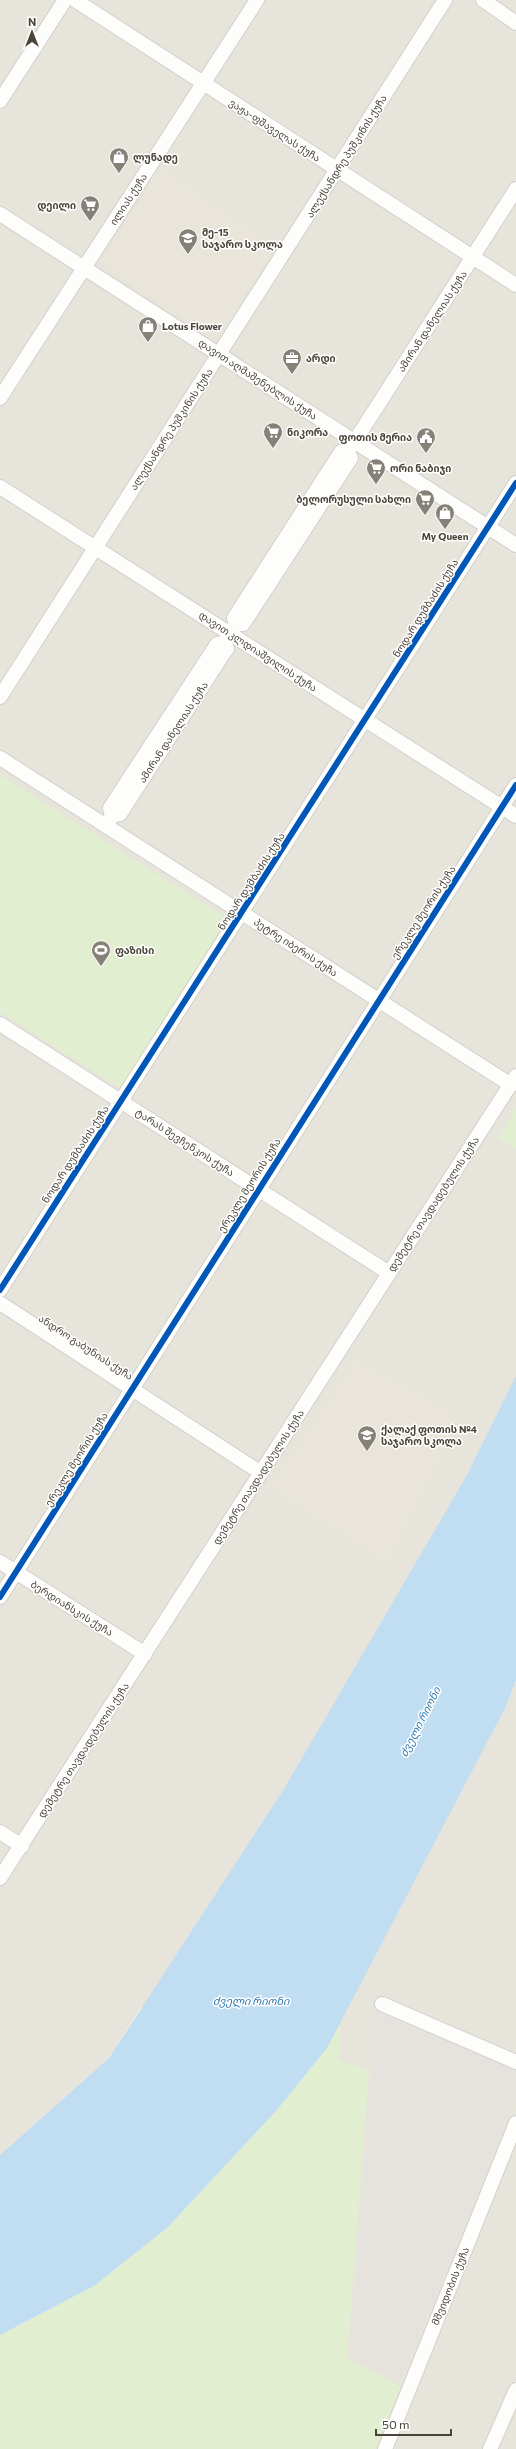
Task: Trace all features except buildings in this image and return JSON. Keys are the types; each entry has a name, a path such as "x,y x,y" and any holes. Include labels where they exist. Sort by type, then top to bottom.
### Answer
{"street":[{"path":"0,101 64,0"},
{"name":"ვაჟა-ფშაველას ქუჩა","path":"75,0 516,285"},
{"name":"ილიას ქუჩა","path":"0,398 257,0"},
{"name":"ალექსანდრე პუშკინის ქუჩა","path":"0,697 445,0"},
{"path":"483,0 516,23"},
{"name":"ამირან დანელიას ქუჩა","path":"109,821 110,808 217,644 230,634 234,618 339,455 342,451 351,447 516,189"},
{"name":"დავით აღმაშენებლის ქუჩა","path":"0,214 219,354 351,447 516,545"},
{"name":"ნოდარ დუმბაძის ქუჩა","path":"0,1290 366,720 516,482"},
{"name":"დავით კლდიაშვილის ქუჩა","path":"0,487 516,816"},
{"name":"პეტრე იბერის ქუჩა","path":"0,758 109,821 242,913 379,1000 513,1081"},
{"name":"ერეკლე მეორის ქუჩა","path":"0,1597 516,785"},
{"name":"ტარას შევჩენკოს ქუჩა","path":"0,1024 389,1273"},
{"name":"დემეტრე თავდადებულის ქუჩა","path":"0,1878 513,1081"},
{"name":"ანდრო გაბუნიას ქუჩა","path":"0,1303 261,1473"},
{"name":"ბერდიანსკის ქუჩა","path":"0,1562 145,1654"},
{"path":"0,1832 22,1846"},
{"path":"382,2004 516,2062"},
{"name":"მშვიდობის ქუჩა","path":"385,2449 516,2124"},
{"path":"490,2449 516,2390"}],"shaded area":[{"path":"0,0 516,0 516,2449 375,2449 400,2387 347,2358 368,2070 141,2007 109,2058 0,2155"},
{"name":"მე-15 საჯარო სკოლა","path":"160,169 276,248 214,338 100,262"},
{"name":"ქალაქ ფოთის №4 საჯარო სკოლა","path":"357,1360 457,1417 387,1562 270,1487"},
{"path":"377,2005 516,2066 516,2095 400,2381 352,2356"}],"green space":[{"name":"ფაზისი","path":"0,775 231,921 123,1090 0,1012"},
{"path":"516,1109 516,1149 498,1138"},
{"path":"340,2024 339,2060 369,2070 347,2358 400,2387 375,2449 0,2449 0,2335 94,2286 167,2228 277,2110 327,2048"}],"water":[{"name":"ძველი რიონი","path":"516,1376 516,1680 505,1708 327,2048 277,2110 167,2228 94,2286 0,2335 0,2155 109,2058 284,1789 467,1475"}],"cycle path":[{"path":"0,1290 516,483"},
{"path":"0,1597 516,785"}],"place":[{"name":"ლუნადე","path":"119,174"},
{"name":"დეილი","path":"90,222"},
{"name":"მე-15 საჯარო სკოლა","path":"188,255"},
{"name":"Lotus Flower","path":"148,343"},
{"name":"არდი","path":"292,375"},
{"name":"ნიკორა","path":"273,449"},
{"name":"ფოთის მერია","path":"426,454"},
{"name":"ორი ნაბიჯი","path":"376,485"},
{"name":"ბელორუსული სახლი","path":"425,516"},
{"name":"My Queen","path":"445,530"},
{"name":"ფაზისი","path":"101,967"},
{"name":"ქალაქ ფოთის №4 საჯარო სკოლა","path":"367,1452"}]}
